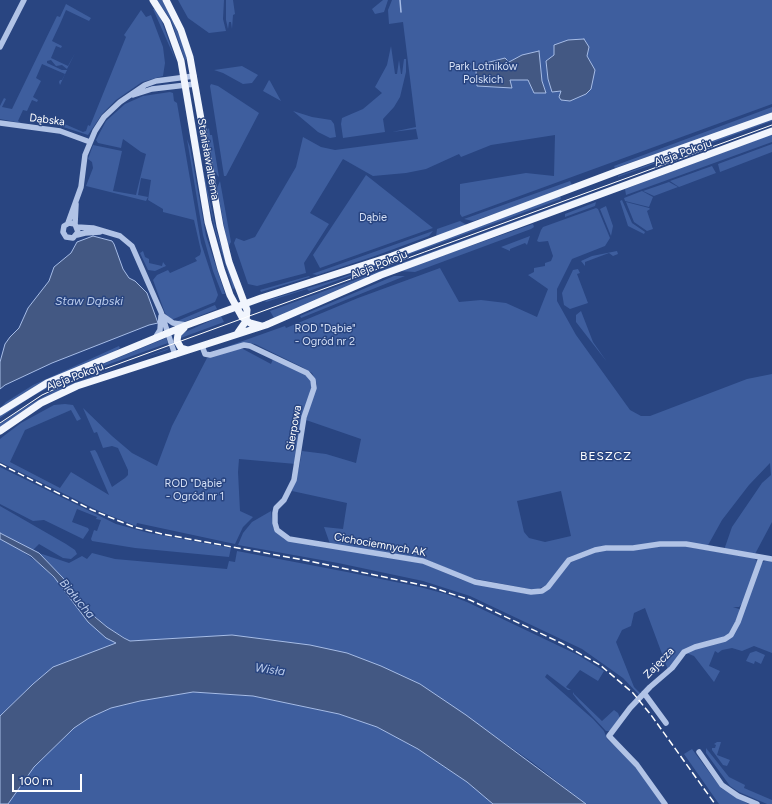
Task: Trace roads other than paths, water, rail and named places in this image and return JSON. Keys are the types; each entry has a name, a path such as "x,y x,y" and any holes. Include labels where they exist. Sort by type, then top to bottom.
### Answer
{"main road":[{"name":"Stanisława Lema","path":"153,0 168,25 179,56 210,233 222,275 236,307 246,320"},
{"name":"Stanisława Lema","path":"166,0 186,42 221,233 245,304 247,312 246,320"},
{"name":"Aleja Pokoju","path":"0,412 47,383 186,325 392,256 618,171 772,116"},
{"name":"Aleja Pokoju","path":"0,431 33,408 64,392 266,325 381,275 772,131"},
{"path":"236,335 246,320 256,326 266,325"},
{"path":"186,325 178,334 177,341 181,348 188,350"}],"street":[{"path":"0,47 24,0"},
{"path":"106,232 85,232 69,238 64,235 63,229 68,223 82,182 85,155 90,142 104,117 129,96 184,81 194,80"},
{"name":"Dąbska","path":"0,123 60,130 90,142"},
{"path":"76,202 77,235"},
{"path":"68,223 94,228 122,237 132,246 161,312 174,355"},
{"path":"161,312 170,322 186,325"},
{"path":"154,339 160,330 161,312"},
{"name":"Sierpowa","path":"202,346 205,354 210,355 244,345 250,346 307,373 313,380 314,388 304,417 294,480 284,500 276,508"},
{"name":"Cichociemnych AK","path":"276,508 274,520 276,528 281,534 289,539 423,561 475,582 531,592 542,591 548,587 568,560 595,550 606,548 633,548 675,543 772,560"},
{"name":"Zajęcza","path":"665,804 637,765 609,736 644,693 672,668 687,650 725,639 731,635 738,622 760,558"},
{"path":"644,693 666,723"},
{"path":"699,752 722,785 738,796 757,804"}],"water":[{"path":"584,39 589,47 587,56 595,70 591,89 586,94 570,101 561,100 559,97 561,91 552,92 548,79 546,61 554,55 554,45 568,40"},
{"path":"539,51 542,81 546,93 534,93 528,80 510,80 512,88 477,86 476,71 482,64 505,58 509,62 522,55"},
{"name":"Staw Dąbski","path":"93,236 112,241 123,269 129,278 135,281 147,293 158,323 149,325 52,363 5,385 0,389 0,362 5,344 19,328 28,308 49,281 54,267 71,253 77,242"},
{"path":"0,533 39,553 63,578 95,617 107,627 130,641 232,635 310,645 347,653 381,666 420,684 466,715 586,804 493,804 467,782 418,749 377,727 339,714 253,696 193,692 140,701 111,708 89,718 74,728 34,767 8,804 0,804 0,716 53,667 116,643 106,638 88,622 54,577 31,556 0,539"}],"waterway":[{"path":"400,0 401,12"}],"tram line":[{"path":"0,423 42,395 77,379 772,125"}],"railway":[{"path":"0,464 92,510 134,527 162,534 309,561 431,587 470,600 561,643 600,665 633,693 651,715 715,804"}],"district":[{"name":"BESZCZ","path":"606,456"}],"park label":[{"name":"Park Lotników Polskich","path":"483,73"},
{"name":"Dąbie","path":"373,218"},
{"name":"ROD \"Dąbie\" - Ogród nr 2","path":"325,335"},
{"name":"ROD \"Dąbie\" - Ogród nr 1","path":"195,490"}],"water label":[{"name":"Białucha","path":"77,599"},
{"name":"Wisła","path":"270,670"}]}
